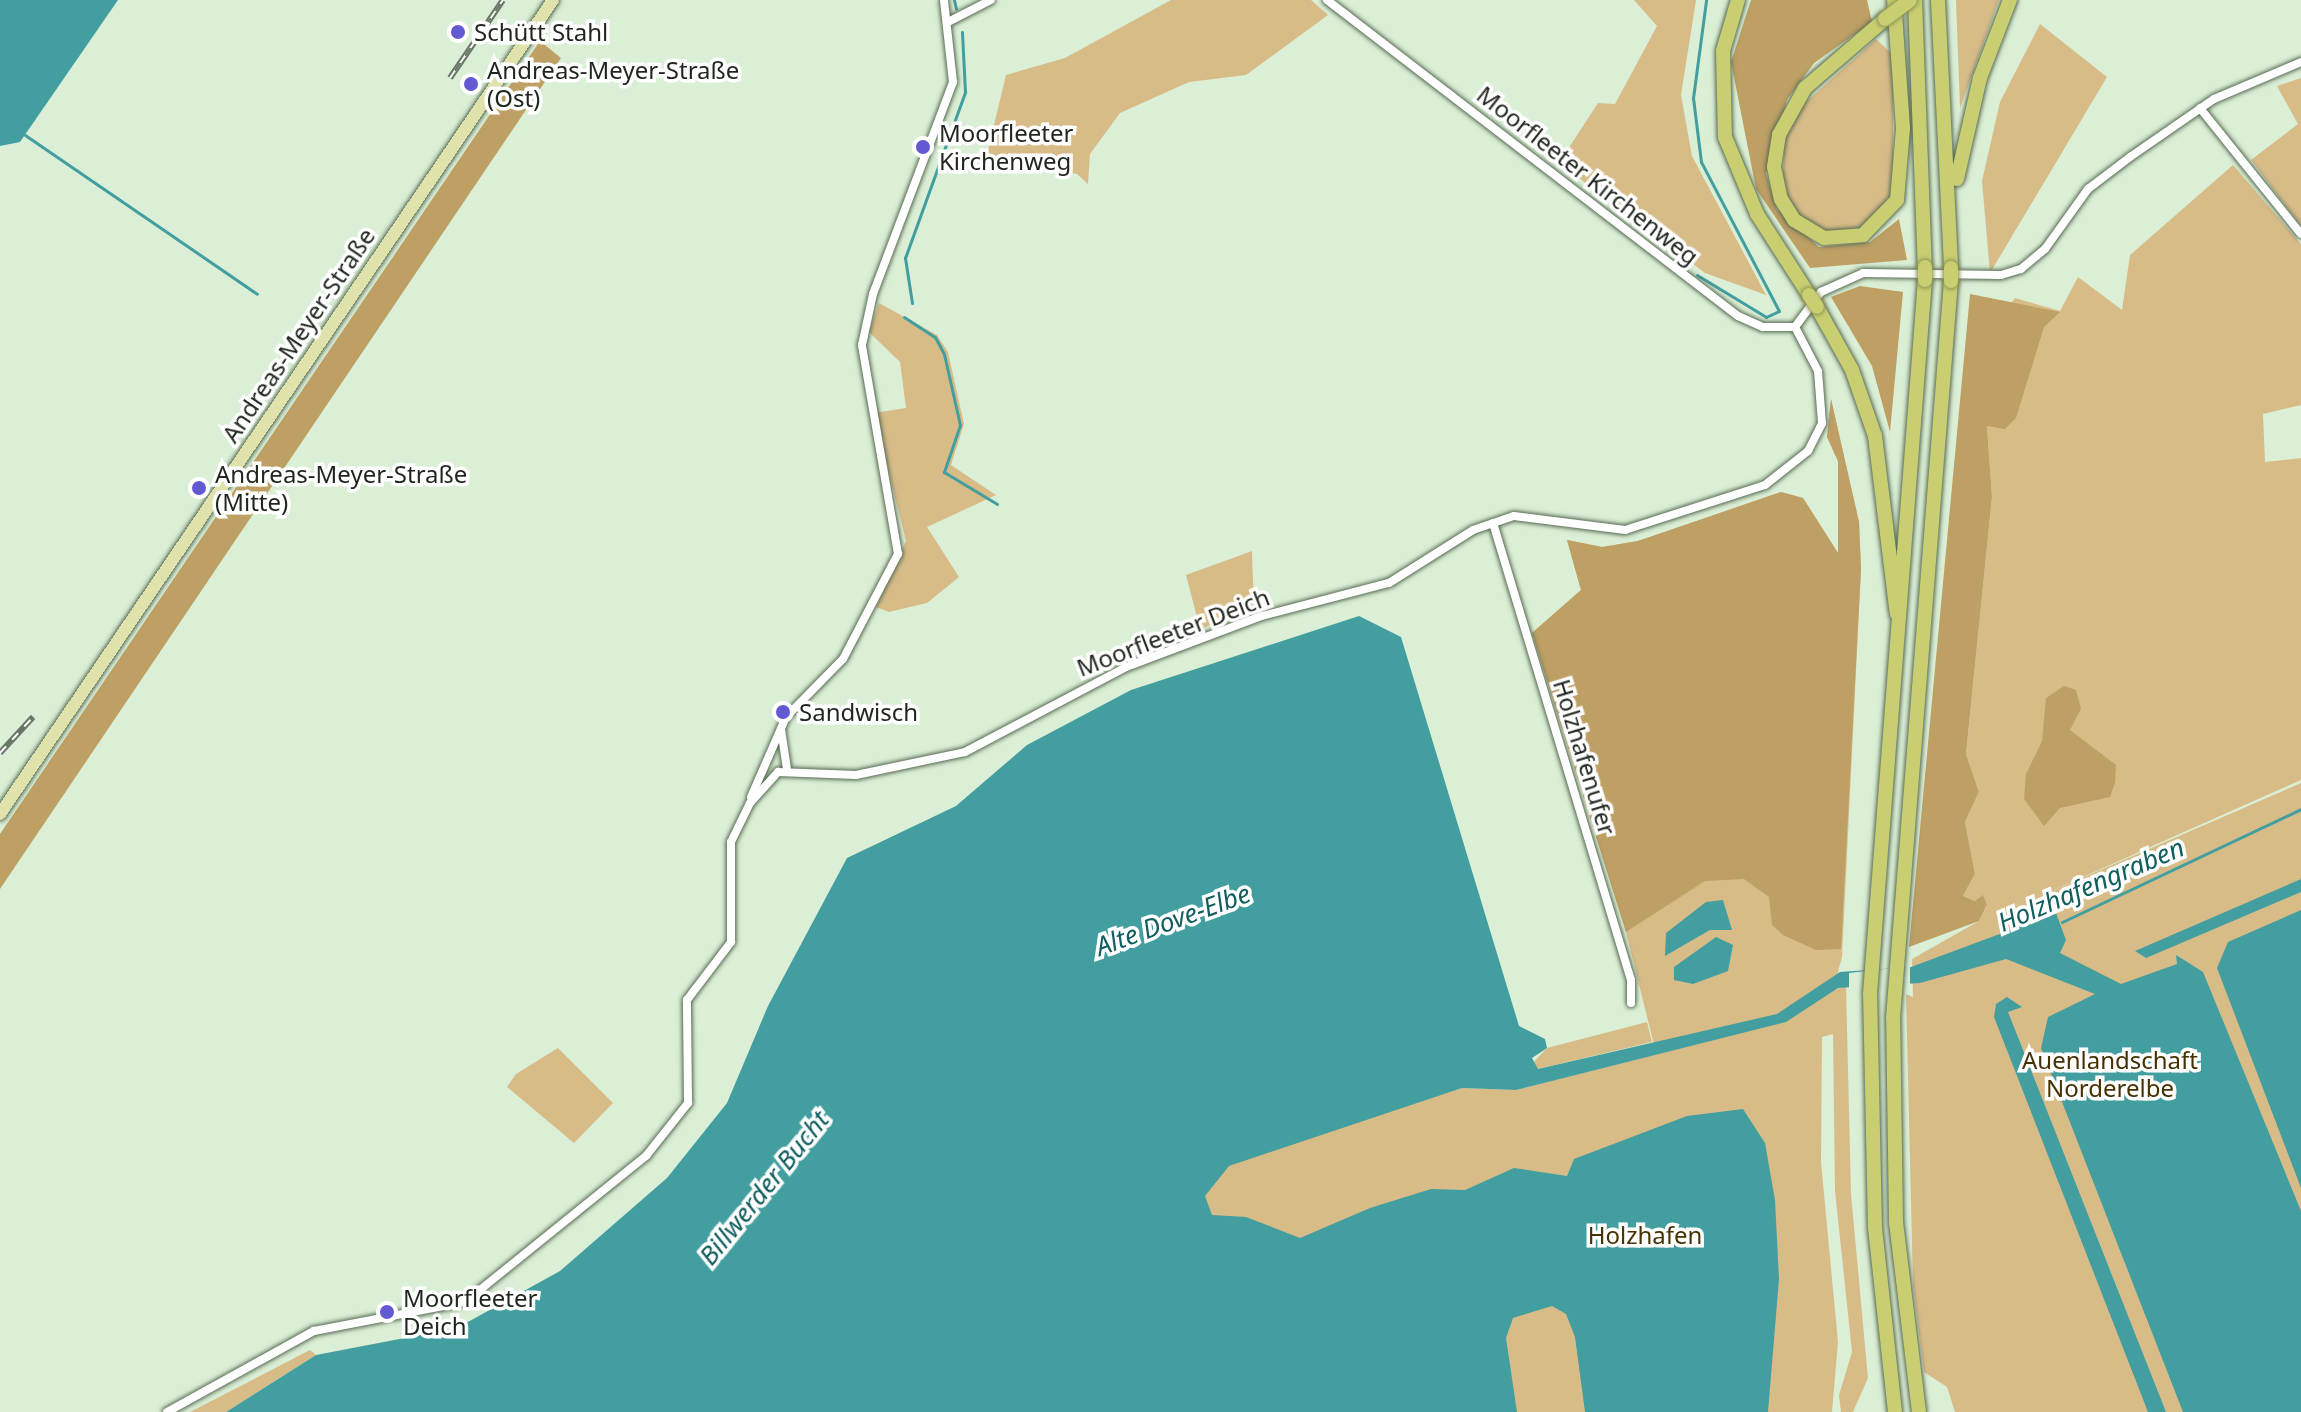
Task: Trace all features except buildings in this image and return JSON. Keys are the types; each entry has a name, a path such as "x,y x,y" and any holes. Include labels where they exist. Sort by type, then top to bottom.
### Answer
{"highway":[{"path":"1738,0 1723,51 1725,137 1747,195 1852,370 1879,449 1900,642"},
{"path":"1894,0 1903,141 1897,200 1863,235 1824,238 1794,220 1781,199 1774,167 1779,135 1805,88 1885,19 1912,0"},
{"path":"1895,1412 1875,1228 1870,994 1900,642 1925,273 1912,0"},
{"path":"1919,1412 1896,1223 1894,991 1951,274 1951,215 1938,0"},
{"path":"1951,215 1968,120 2010,0"}],"main road":[{"name":"Andreas-Meyer-Straße","path":"0,814 553,0"}],"street":[{"path":"167,1412 314,1331 465,1302 646,1156 690,1096 687,1000 731,942 728,853 781,728 843,659 898,554 862,345 873,294 950,93 948,22 944,0"},
{"path":"948,22 991,0"},
{"name":"Moorfleeter Kirchenweg","path":"1327,0 1738,316 1763,327 1795,327"},
{"path":"1795,327 1821,292 1863,273 1988,276 2021,269 2045,249 2088,189 2200,108 2301,62"},
{"path":"2200,108 2301,234"},
{"name":"Moorfleeter Deich","path":"787,769 856,775 965,752 1126,667 1262,616 1389,583 1493,523 1539,515 1625,530 1765,485 1808,451 1822,423 1818,371 1795,327"},
{"name":"Holzhafenufer","path":"1493,523 1631,980 1631,1003"},
{"path":"750,803 787,769 781,728"}],"green space":[{"path":"1171,0 1311,0 1328,15 1246,75 1189,82 1120,113 1090,154 1088,184 1077,174 986,158 1006,75 1065,58"},
{"path":"1634,0 1696,0 1681,95 1692,156 1766,295 1705,273 1559,163 1598,103 1615,104 1657,26"},
{"path":"1956,0 1999,0 1960,108"},
{"path":"2040,24 2107,77 1990,273 1982,181 2000,102"},
{"path":"1876,39 1893,55 1893,190 1872,222 1853,233 1820,232 1794,211 1783,186 1784,142 1796,111"},
{"path":"2301,78 2301,226 2251,160 2298,124 2277,86"},
{"name":"Auenlandschaft Norderelbe","path":"2233,165 2301,244 2301,405 2263,414 2265,462 2301,458 2301,780 2038,897 2301,783 2301,1412 1955,1412 1947,1387 1924,1372 1913,1285 1906,994 1913,997 1912,959 1979,921 1987,906 1963,896 1975,874 1965,822 1979,792 1966,754 1992,497 1987,426 1994,326 2015,298 2060,311 2078,277 2122,310 2130,255"},
{"path":"879,303 937,335 948,352 964,424 951,465 996,495 927,527 959,577 927,603 889,612 876,607 906,541 874,413 906,408 900,362 869,332"},
{"name":"Holzhafen","path":"1831,399 1859,522 1861,569 1842,957 1833,990 1846,986 1851,1194 1868,1378 1853,1412 1841,1412 1839,1395 1852,1352 1835,1191 1833,1034 1822,1037 1821,1162 1838,1342 1832,1412 657,1412 1190,1170 1462,1088 1516,1090 1656,1053 1626,932 1532,633 1581,590 1567,540 1602,547 1638,541 1781,492 1803,498 1838,553 1838,461 1827,437"},
{"path":"1252,551 1254,609 1200,629 1186,575"},
{"path":"1647,1022 1652,1042 1538,1069 1532,1064 1547,1048"},
{"path":"558,1048 613,1103 574,1143 507,1087 516,1074"},
{"path":"310,1350 316,1355 226,1412 190,1412"}],"shaded area":[{"path":"1751,0 1867,0 1872,22 1814,63 1787,100 1766,173 1777,209 1819,247 1870,242 1899,219 1907,260 1810,268 1756,189 1731,62"},
{"path":"540,41 561,58 0,889 0,834"},
{"path":"1860,286 1903,292 1890,432 1872,366 1831,297"},
{"path":"1970,294 2060,312 2044,327 2016,418 2005,429 1987,426 1992,497 1966,754 1979,792 1965,822 1975,874 1963,896 1975,901 1983,895 1987,905 1979,921 1909,947"},
{"path":"1831,399 1859,522 1861,569 1841,949 1816,950 1783,935 1772,925 1769,897 1744,879 1705,881 1626,932 1532,633 1581,590 1567,540 1602,547 1638,541 1781,492 1803,498 1838,553 1838,461 1827,437"},
{"path":"2064,686 2076,690 2081,709 2070,730 2116,765 2115,783 2110,797 2060,808 2044,826 2024,799 2026,774 2042,741 2046,698"}],"water":[{"path":"0,0 118,0 20,142 0,146"},
{"path":"1359,616 1401,637 1519,1026 1545,1039 1547,1048 1532,1058 1538,1069 1777,1014 1840,972 1911,967 2056,913 2066,940 2060,953 2121,984 2177,964 2176,955 2203,972 2301,1211 2301,1412 2183,1412 2041,1048 2048,1017 2095,994 2006,959 1920,983 1838,988 1786,1022 1516,1090 1462,1088 1229,1166 1205,1196 1212,1215 1246,1217 1300,1238 1370,1208 1431,1189 1465,1190 1514,1168 1567,1176 1574,1159 1687,1116 1743,1109 1765,1143 1775,1200 1779,1279 1768,1412 1585,1412 1575,1337 1566,1314 1552,1306 1513,1318 1506,1338 1517,1412 226,1412 316,1355 457,1328 560,1271 667,1178 727,1103 768,1006 847,858 956,806 1027,745 1131,690"},
{"path":"2301,879 2301,892 2146,958 2135,951"},
{"path":"1723,900 1732,930 1710,930 1665,956 1666,933 1706,902"},
{"path":"2301,910 2301,1188 2217,968 2228,942"},
{"path":"1716,937 1733,945 1728,971 1693,984 1674,980 1674,967"},
{"path":"2007,997 2022,1007 2008,1012 2166,1412 2148,1412 1994,1017 1996,1004"}],"pier":[{"path":"1910,966 1910,985 1849,990 1849,973"}],"waterway":[{"path":"954,0 956,9"},
{"path":"1697,275 1766,317 1779,311 1701,162 1693,98 1706,0"},
{"path":"912,303 905,258 965,92 962,32"},
{"path":"25,135 257,294"},
{"path":"904,317 935,337 944,354 960,425 944,472 997,504"},
{"name":"Holzhafengraben","path":"2062,922 2301,809"}],"railway":[{"path":"450,78 503,0"},
{"path":"0,753 33,717"}],"place":[{"name":"Schütt Stahl","path":"458,32"},
{"name":"Andreas-Meyer-Straße (Ost)","path":"471,84"},
{"name":"Moorfleeter Kirchenweg","path":"923,147"},
{"name":"Andreas-Meyer-Straße (Mitte)","path":"199,488"},
{"name":"Sandwisch","path":"783,712"},
{"name":"Moorfleeter Deich","path":"387,1312"}],"water label":[{"name":"Alte Dove-Elbe","path":"1173,920"},
{"name":"Billwerder Bucht","path":"764,1188"}]}
